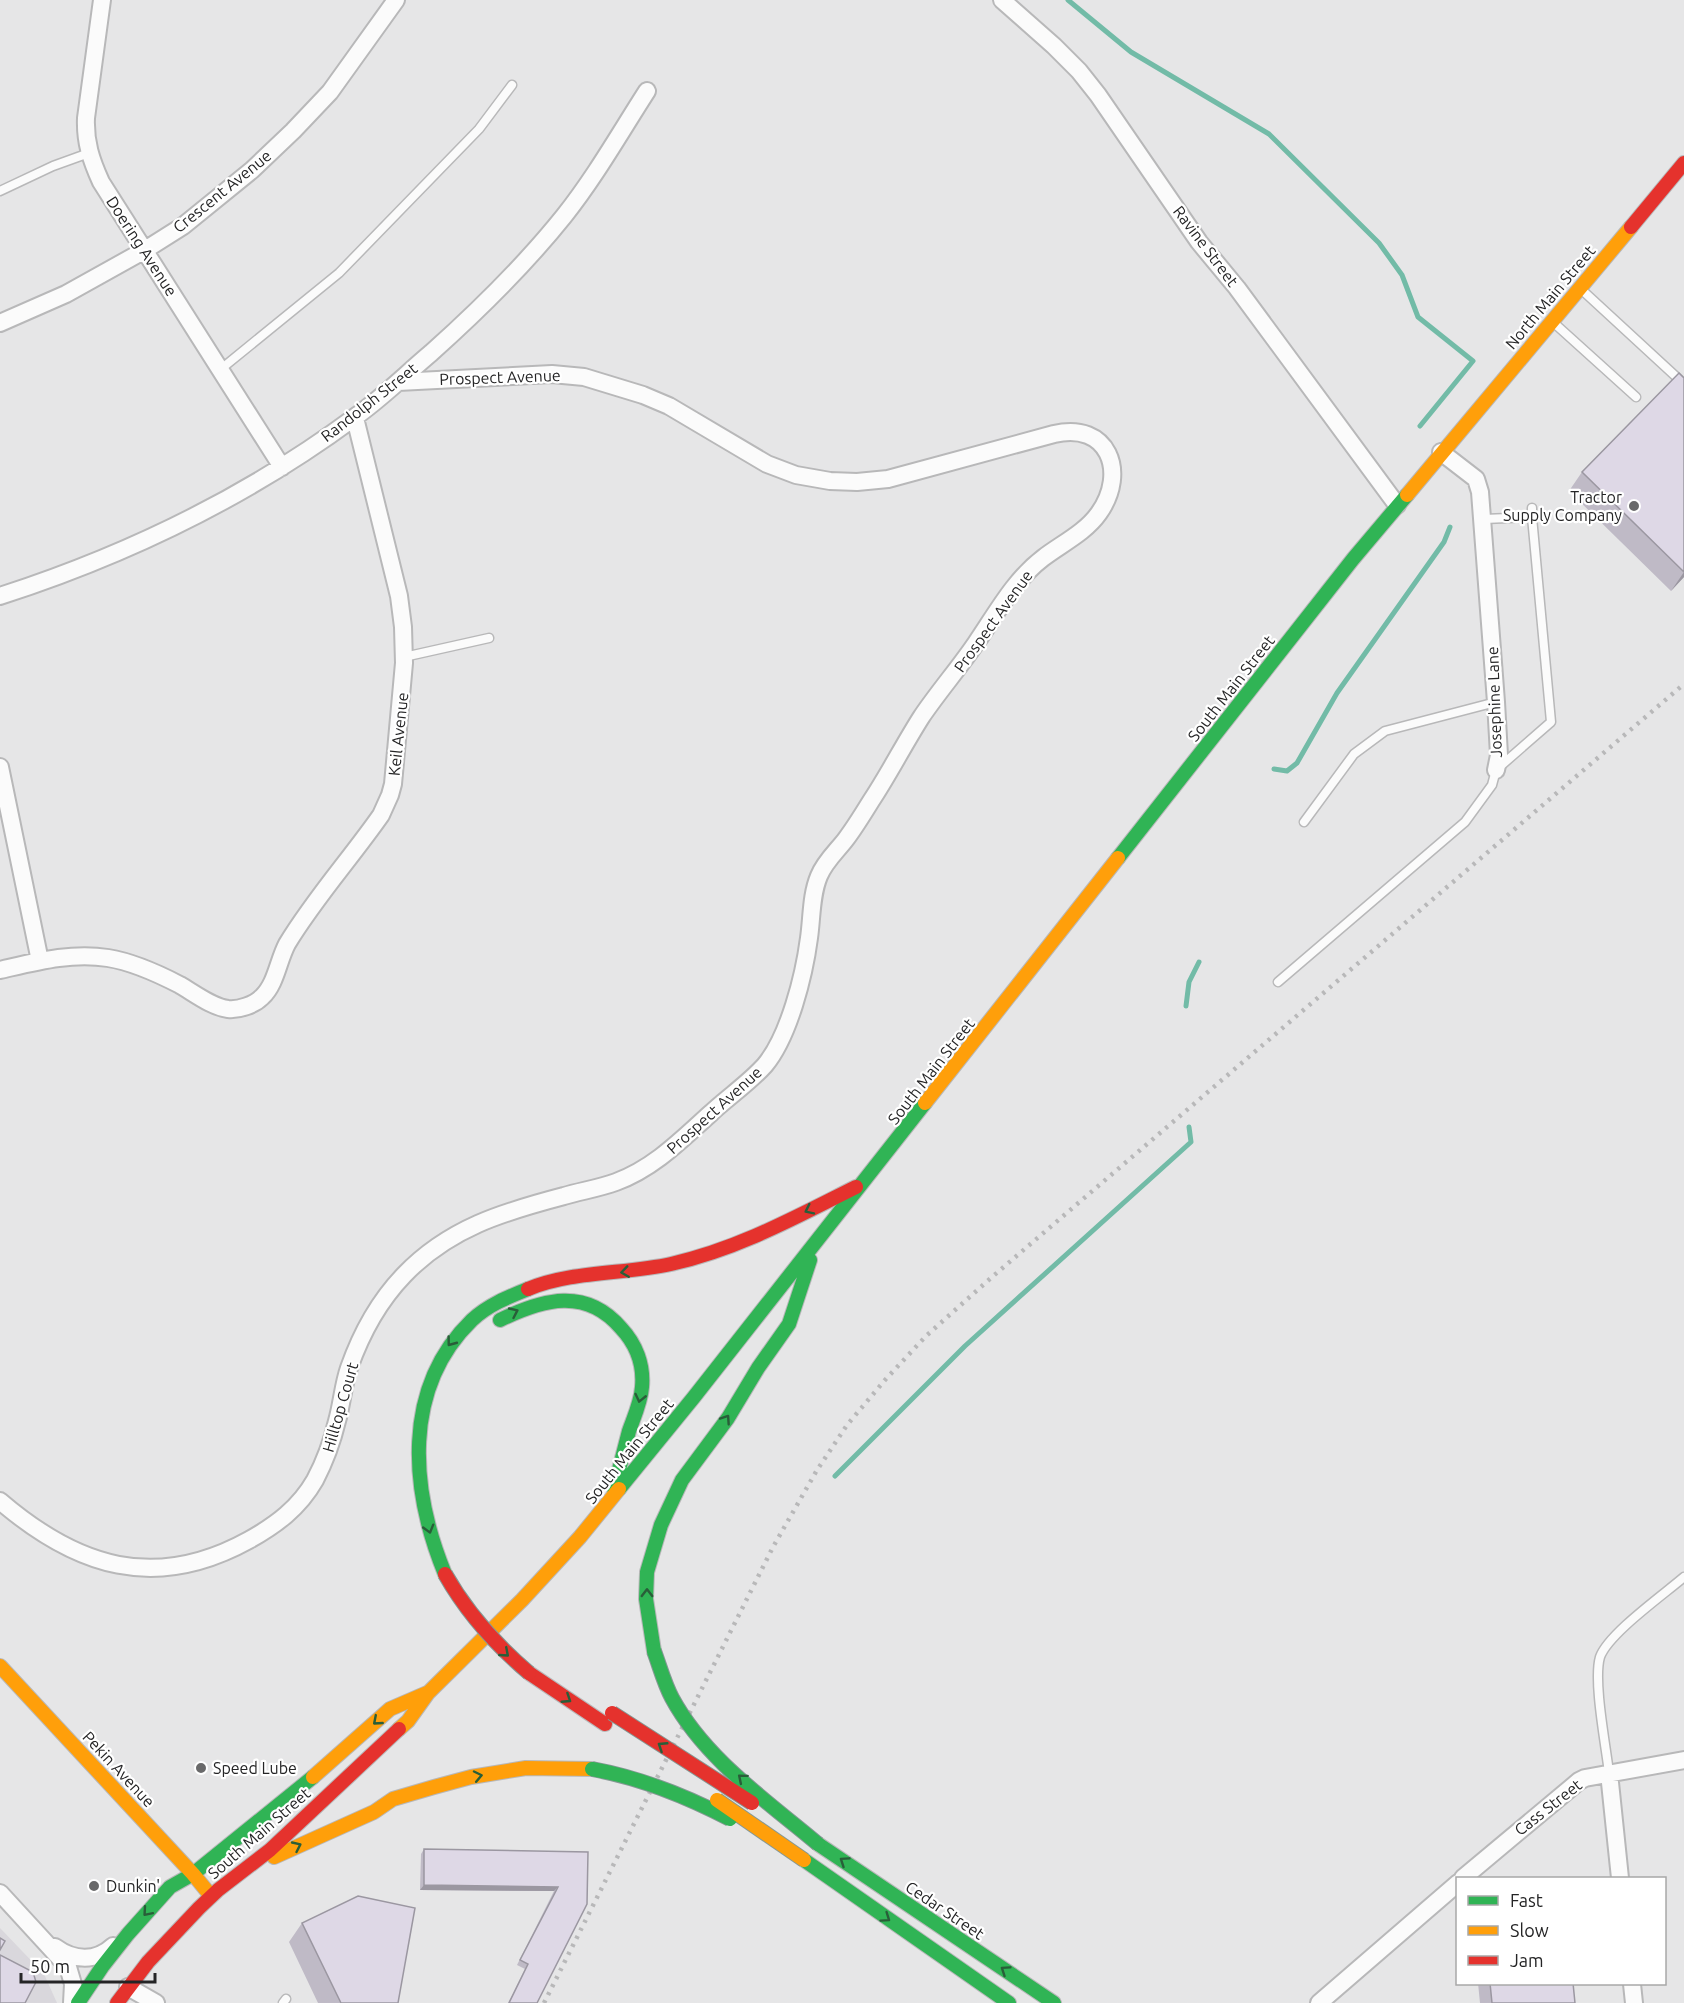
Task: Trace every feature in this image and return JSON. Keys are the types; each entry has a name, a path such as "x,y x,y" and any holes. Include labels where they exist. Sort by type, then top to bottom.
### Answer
{"main road":[{"name":"North Main Street","path":"1441,452 1684,163"},
{"name":"South Main Street","path":"117,2003 164,1944 211,1896 270,1850 408,1721 428,1693 522,1600 580,1536 862,1185 1441,452"},
{"path":"531,1663 500,1649 472,1618 445,1574 433,1545 423,1508 418,1467 418,1435 424,1400 445,1350 463,1329 488,1307 524,1289 564,1278 659,1266 706,1255 769,1230 862,1185"},
{"path":"816,1242 789,1324 758,1368 728,1418 682,1480 654,1545 648,1572 646,1599 654,1651 667,1687 677,1706 696,1733 725,1764 818,1844"},
{"path":"486,1329 515,1311 552,1300 576,1300 602,1309 619,1323 634,1343 642,1385 611,1499"},
{"path":"439,1405 443,1389 457,1362"},
{"path":"434,1448 433,1480 439,1513 455,1560"},
{"path":"474,1594 500,1629 531,1663 608,1719 641,1748"},
{"name":"Pekin Avenue","path":"0,1666 211,1896"},
{"name":"South Main Street","path":"78,2003 128,1934 170,1887 193,1874 311,1778 390,1709 428,1693"},
{"path":"608,1719 700,1771 818,1844"},
{"path":"244,1871 299,1844 374,1812 393,1800 471,1777 526,1768 592,1769 649,1782 670,1789 736,1822 804,1860"},
{"path":"708,1793 1009,2003"},
{"name":"Cedar Street","path":"818,1844 1054,2003"}],"street":[{"name":"Doering Avenue","path":"102,0 86,118 89,153 101,182 282,467"},
{"name":"Crescent Avenue","path":"0,323 66,294 145,250 183,226 252,170 330,92 396,0"},
{"name":"Ravine Street","path":"1002,0 1080,71 1200,242 1237,288 1397,505"},
{"name":"Randolph Street","path":"0,596 78,570 205,512 282,467 355,418 478,312 534,252 580,196 647,91"},
{"name":"Prospect Avenue","path":"383,1300 417,1262 475,1224 511,1210 616,1182 652,1164 765,1065 786,1028 802,973 809,942 815,892 822,870 850,833 924,714 1011,591 1030,569 1095,518 1107,499 1113,476 1105,446 1099,441 1073,431 1054,434 888,479 857,483 830,481 796,475 767,464 669,406 643,394 584,377 552,374 398,382"},
{"name":"Keil Avenue","path":"40,961 90,956 124,962 170,980 220,1007 230,1009 244,1007 261,998 267,991 288,943 362,842 386,805 393,784 403,692 404,657 399,596 355,418"},
{"name":"Josephine Lane","path":"1441,452 1476,479 1480,492 1484,519 1496,702 1499,755 1496,770"},
{"path":"0,766 40,961 0,970"},
{"name":"Hilltop Court","path":"0,1501 20,1518 65,1547 119,1566 167,1568 195,1562 245,1542 285,1517 314,1482 331,1443 348,1371 361,1338 383,1300"},
{"name":"Cass Street","path":"1464,1877 1579,1781 1609,1773 1684,1760"},
{"path":"1609,1773 1620,1877"},
{"path":"1319,2003 1456,1885"},
{"path":"0,1893 70,1972 74,1990 72,2003"},
{"path":"41,1938 68,1956 91,1958 109,1951 128,1934"},
{"path":"1632,1985 1634,2003"},
{"path":"128,1987 156,2003"}],"lane":[{"path":"220,369 339,273 479,129 512,85"},
{"path":"0,191 53,166 89,153"},
{"path":"1580,288 1684,384"},
{"path":"1552,321 1636,397"},
{"path":"1484,519 1532,512 1551,722 1496,770"},
{"path":"404,657 489,638"},
{"path":"1304,822 1354,754 1385,731 1496,702"},
{"name":"Josephine Lane","path":"1278,982 1466,822 1492,785 1496,770"},
{"path":"1609,1773 1599,1693 1600,1658 1612,1637 1684,1577"}],"shaded area":[{"path":"0,1928 44,1974 57,2003 0,2003"}],"building":[{"name":"Tractor Supply Company","path":"1679,373 1684,378 1684,572 1582,472"},
{"path":"424,1849 588,1852 587,1904 537,2003 509,2003 528,1964 520,1960 558,1887 424,1885"},
{"path":"358,1896 415,1908 398,2003 341,2003 302,1923"},
{"path":"0,1938 5,1941 0,1950"},
{"path":"0,1955 33,1972 36,1982 25,2003 0,2003"},
{"path":"1490,1985 1573,1985 1575,2003 1492,2003"}],"waterway":[{"path":"1068,0 1131,52 1269,134 1379,243 1402,275 1418,317 1473,361 1420,426"},
{"path":"1274,769 1287,771 1297,763 1337,693 1444,542 1450,527"},
{"path":"1186,1006 1189,982 1199,962"},
{"path":"835,1476 965,1346 1191,1142 1189,1127"}],"railway":[{"path":"544,2003 773,1547 817,1470 847,1425 885,1380 926,1336 992,1277 1684,684"}],"traffic: fast":[{"path":"1118,858 1353,559 1407,495"},
{"path":"619,1489 925,1103"},
{"path":"654,1651 646,1599 647,1572 661,1525 682,1480 728,1418 758,1368 789,1324 810,1260"},
{"path":"445,1574 433,1542 420,1475 419,1442 423,1409 433,1377 449,1347 472,1320 491,1306 528,1289"},
{"path":"500,1320 548,1302 579,1302 593,1306 608,1315 631,1341 640,1363 641,1393 614,1489"},
{"path":"654,1651 672,1698 702,1740 738,1778 818,1844"},
{"path":"592,1769 628,1777 663,1789 730,1819"},
{"path":"78,2003 128,1934 170,1887 193,1874 313,1777"},
{"path":"818,1844 1054,2003"},
{"path":"804,1860 1009,2003"}],"traffic: slow":[{"path":"1407,495 1631,227"},
{"path":"925,1103 1118,858"},
{"path":"399,1729 408,1721 428,1693 522,1600 580,1537 619,1489"},
{"path":"0,1666 211,1896"},
{"path":"313,1777 390,1709 427,1693"},
{"path":"274,1857 374,1812 393,1799 434,1787 471,1777 526,1768 592,1769"},
{"path":"717,1800 804,1860"}],"traffic: jam":[{"path":"1631,227 1684,163"},
{"path":"528,1289 562,1279 654,1267 696,1258 766,1231 856,1187"},
{"path":"445,1574 482,1627 529,1673"},
{"path":"529,1673 605,1724"},
{"path":"612,1713 752,1803"},
{"path":"117,2003 148,1962 199,1908 218,1890 270,1850 399,1729"}],"place":[{"name":"Tractor Supply Company","path":"1634,506"},
{"name":"Speed Lube","path":"201,1768"},
{"name":"Dunkin'","path":"94,1886"}]}
